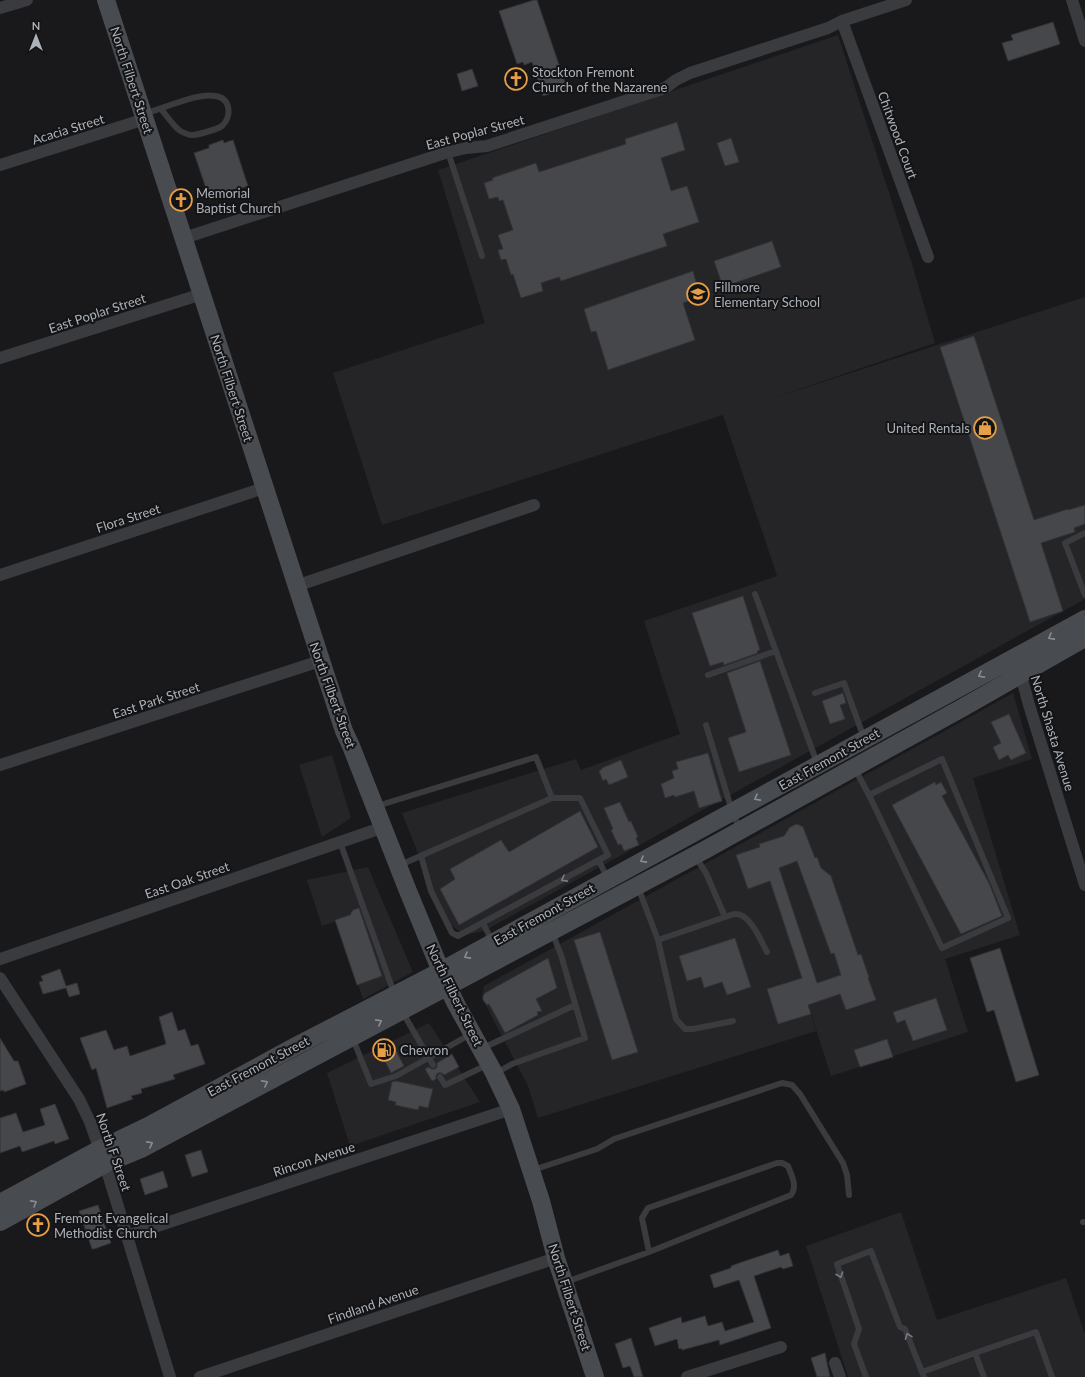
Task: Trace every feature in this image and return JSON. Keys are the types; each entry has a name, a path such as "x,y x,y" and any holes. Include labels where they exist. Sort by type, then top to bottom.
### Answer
{"main road":[{"name":"North Filbert Street","path":"106,0 344,731 444,978 511,1109 541,1201 556,1258 595,1377"},
{"name":"East Fremont Street","path":"497,950 552,930 612,888 732,812 1085,619"},
{"name":"East Fremont Street","path":"0,1203 102,1157 141,1149 348,1029 612,888 637,885 694,855 1085,638"},
{"name":"East Fremont Street","path":"0,1222 102,1157"}],"street":[{"path":"0,8 27,0"},
{"name":"East Poplar Street","path":"184,238 448,152 466,148 487,146 664,88 690,73 828,28 842,21 906,0"},
{"path":"1072,0 1085,41"},
{"name":"Chitwood Court","path":"842,21 928,257"},
{"name":"Acacia Street","path":"0,165 144,117"},
{"name":"East Poplar Street","path":"0,358 202,294"},
{"name":"Flora Street","path":"0,575 264,488"},
{"path":"296,586 534,505"},
{"name":"North Shasta Avenue","path":"1015,656 1085,885"},
{"name":"East Park Street","path":"0,765 320,661"},
{"name":"East Oak Street","path":"0,960 384,827"},
{"name":"North F Street","path":"0,978 79,1099 90,1122 170,1377"},
{"name":"Rincon Avenue","path":"127,1236 511,1109"},
{"name":"Findland Avenue","path":"200,1377 556,1258"},
{"path":"687,1377 781,1347"},
{"path":"835,1363 840,1377"}],"lane":[{"path":"144,117 161,109 187,100 204,96 216,96 224,99 228,106 228,118 221,127 191,135 179,131 161,109"},
{"path":"448,152 482,256"},
{"path":"1085,533 1065,543 1085,595"},
{"path":"755,594 818,765"},
{"path":"708,675 776,651"},
{"path":"815,693 844,683 864,739"},
{"path":"706,725 732,812 740,830"},
{"path":"375,806 536,757 552,798"},
{"path":"854,767 869,795 942,948 1008,918 942,759 869,795"},
{"path":"398,865 552,798 580,798 608,855 458,936 452,933 431,891 421,856"},
{"path":"340,842 398,1002 433,1065"},
{"path":"694,855 706,873 725,917"},
{"path":"599,860 612,888"},
{"path":"637,885 658,940 676,1019 685,1029 693,1029 733,1021"},
{"path":"658,940 736,914 746,918 767,952"},
{"path":"483,923 497,950"},
{"path":"488,1062 512,1064 585,1038 561,955 552,930"},
{"path":"440,1077 445,1085 488,1062 575,1005"},
{"path":"348,1029 371,1084 396,1076 472,1033"},
{"path":"530,1171 597,1149 614,1140 782,1083 792,1085 800,1094 836,1151 843,1163 847,1175 849,1195"},
{"path":"565,1282 649,1252 791,1196 794,1192 795,1186 788,1166 782,1163 777,1163 648,1208 642,1218 649,1252"},
{"path":"866,1377 854,1344 859,1329 836,1264 871,1251 900,1327 905,1329 923,1375 975,1353 1036,1332 1052,1377"},
{"path":"975,1353 984,1377"}],"shaded area":[{"path":"838,35 912,264 935,343 767,400 1085,297 1085,599 484,931 465,935 445,921 402,813 576,759 581,770 680,734 644,621 777,576 723,415 382,525 333,373 485,323 438,170"},
{"path":"1013,693 1032,759 973,778 1020,935 945,959 968,1032 831,1076 798,973 816,1031 538,1118 528,1086 482,998 484,986"},
{"path":"332,755 351,818 322,837 299,765"},
{"path":"368,867 413,972 363,999 336,921 322,926 307,880"},
{"path":"429,1023 480,1102 350,1146 327,1073"},
{"path":"901,1212 937,1320 1066,1278 1085,1335 1085,1377 848,1377 806,1246"}],"building":[{"path":"537,0 567,88 543,96 532,62 524,65 523,62 517,64 499,11"},
{"path":"1053,22 1060,44 1008,61 1002,43 1013,40 1011,35"},
{"path":"472,69 478,86 462,91 457,74"},
{"path":"677,122 685,150 661,158 671,191 687,186 699,222 663,234 667,246 561,281 559,277 541,283 543,291 521,298 506,259 501,260 498,250 503,249 498,235 513,230 503,200 499,201 498,197 489,199 484,183 493,180 492,178 536,163 539,172 626,144 625,139"},
{"path":"731,138 739,162 725,166 717,143"},
{"path":"223,140 224,143 233,140 248,186 220,195 221,197 210,200 194,153 209,148 209,145"},
{"path":"772,241 781,267 723,287 714,261"},
{"path":"693,271 700,297 683,303 695,340 608,370 596,331 591,332 584,309"},
{"name":"United Rentals","path":"974,336 1034,520 1085,505 1085,524 1074,528 1075,532 1041,543 1063,611 1030,622 940,347"},
{"path":"743,596 760,650 757,651 758,653 724,665 723,662 710,666 692,613"},
{"path":"760,661 791,755 739,772 728,738 746,732 727,673"},
{"path":"843,693 846,703 840,705 845,719 830,724 822,701"},
{"path":"1009,714 1026,753 1011,760 1008,755 999,760 993,747 1001,743 991,722"},
{"path":"708,753 722,801 699,808 694,791 675,797 674,795 665,798 661,784 674,778 672,771 678,769 676,762"},
{"path":"621,760 628,777 609,785 606,779 603,781 599,771 602,768"},
{"path":"935,782 936,785 941,782 947,793 942,796 989,883 1002,916 961,934 892,805"},
{"path":"620,802 629,822 631,821 638,837 636,838 639,845 624,851 621,844 618,845 611,830 613,829 604,808"},
{"path":"580,811 598,847 459,925 440,889 455,879 450,869 501,840 509,852"},
{"path":"797,824 803,827 815,858 817,857 821,868 831,876 858,955 861,954 876,1000 846,1010 840,994 808,1005 811,1014 778,1024 767,989 802,978 770,881 748,889 736,855 760,847 759,844 784,836 790,827","holes":["797,861 831,954 834,953 841,975 817,983 779,868"]},
{"path":"359,908 382,976 357,985 335,920 350,915 353,910"},
{"path":"600,932 638,1052 612,1060 574,940"},
{"path":"735,938 751,987 727,995 722,982 704,988 701,977 687,981 679,956"},
{"path":"1000,948 1039,1075 1016,1082 994,1010 987,1012 970,958"},
{"path":"548,958 557,988 536,999 542,1011 537,1012 538,1015 505,1033 489,1004 487,1005 483,1000 483,996 485,993"},
{"path":"60,969 66,986 77,983 80,994 69,997 66,988 43,994 39,982 43,981 41,976"},
{"path":"936,998 947,1030 913,1041 905,1020 897,1023 893,1012"},
{"path":"172,1012 178,1031 185,1029 191,1046 198,1044 205,1064 173,1075 175,1079 141,1089 142,1093 131,1096 133,1099 107,1108 96,1068 92,1070 80,1038 106,1030 114,1050 127,1046 130,1056 166,1044 159,1017"},
{"path":"0,1038 14,1061 18,1061 26,1084 4,1092 4,1090 0,1091"},
{"path":"887,1039 893,1057 860,1067 854,1050"},
{"path":"391,1041 404,1066 391,1073 378,1047"},
{"path":"452,1054 459,1067 444,1075 442,1073 438,1073 436,1075 436,1079 432,1081 425,1069 429,1067 431,1069 435,1069 437,1067 437,1063"},
{"path":"396,1081 433,1089 428,1108 419,1106 418,1110 395,1105 396,1102 388,1100 392,1082"},
{"path":"55,1104 69,1139 55,1144 54,1141 22,1152 20,1146 0,1153 0,1118 16,1113 23,1132 45,1125 40,1109"},
{"path":"201,1150 208,1172 192,1177 185,1155"},
{"path":"163,1171 168,1187 145,1195 140,1179"},
{"path":"98,1205 111,1243 92,1249 79,1211"},
{"path":"778,1250 780,1256 789,1253 793,1266 783,1269 781,1267 754,1276 771,1328 720,1345 719,1340 682,1350 681,1348 679,1349 677,1339 655,1346 649,1328 681,1317 682,1323 705,1316 708,1326 722,1322 725,1331 754,1322 739,1280 714,1288 710,1275 731,1268 731,1266"},
{"path":"631,1338 643,1377 634,1377 630,1366 623,1368 615,1344"},
{"path":"825,1353 830,1377 817,1377 811,1358"}],"place":[{"name":"Stockton Fremont Church of the Nazarene","path":"516,79"},
{"name":"Memorial Baptist Church","path":"181,200"},
{"name":"Fillmore Elementary School","path":"698,294"},
{"name":"United Rentals","path":"985,428"},
{"name":"Chevron","path":"384,1050"},
{"name":"Fremont Evangelical Methodist Church","path":"38,1225"}]}
